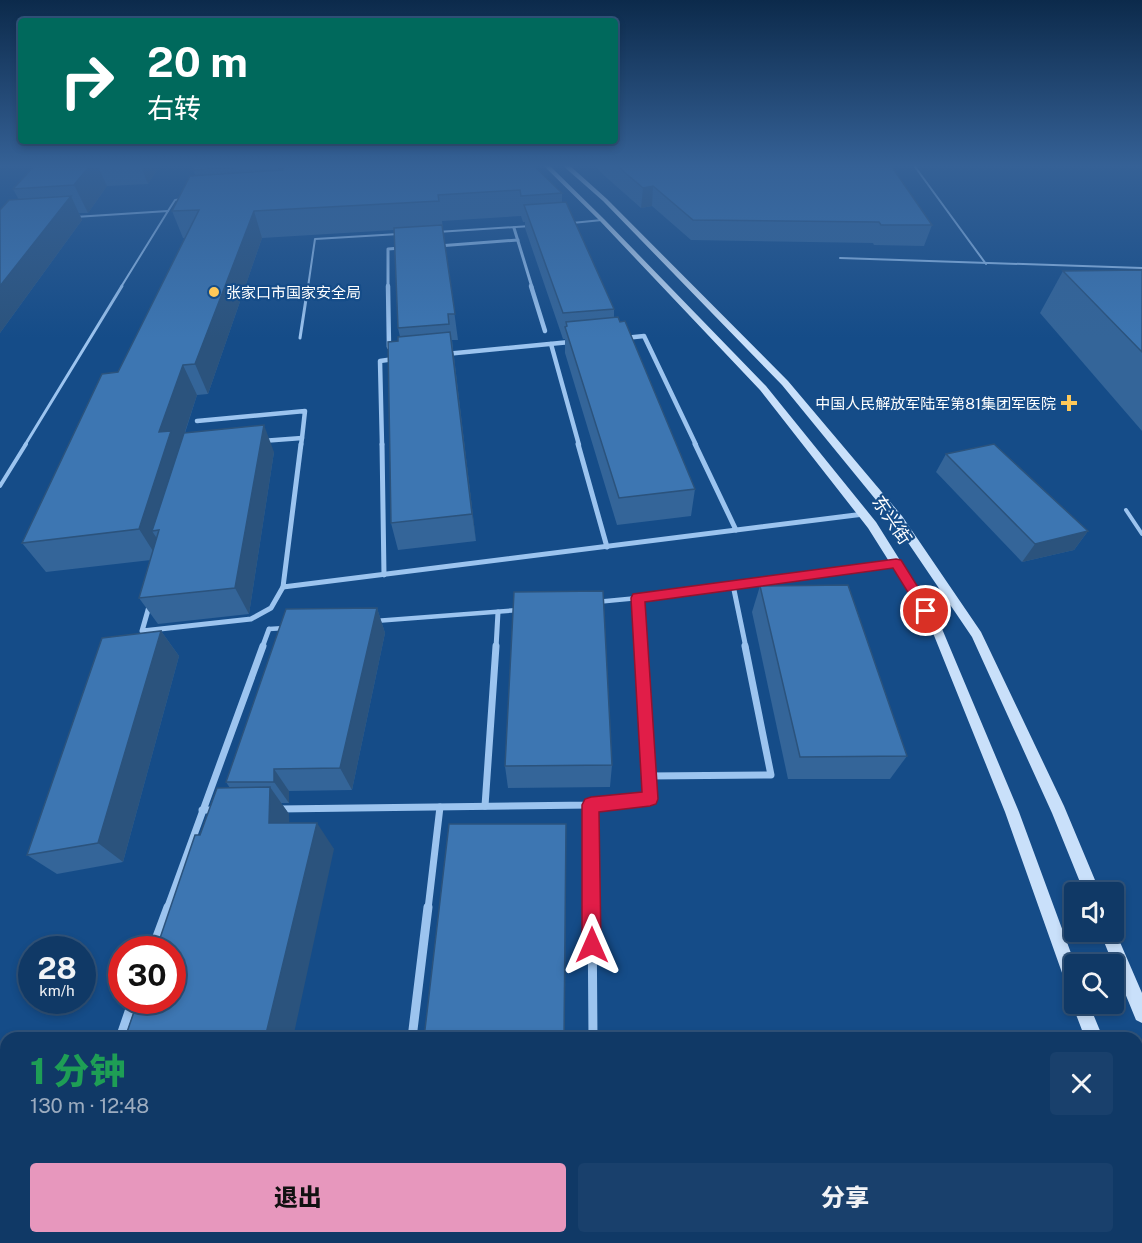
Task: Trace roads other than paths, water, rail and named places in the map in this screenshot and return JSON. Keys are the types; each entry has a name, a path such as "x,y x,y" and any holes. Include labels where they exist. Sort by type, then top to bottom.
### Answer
{"main road":[{"name":"东兴街","path":"604,222 763,388 864,514 896,563 936,627 1012,812 1064,956"},
{"name":"东兴街","path":"627,222 785,383 898,519 977,635 1059,811 1088,882"},
{"path":"1112,942 1142,1014"},
{"path":"1085,1014 1092,1032"}],"street":[{"path":"514,228 545,331"},
{"path":"435,246 518,240"},
{"path":"389,346 387,249 411,248"},
{"path":"621,338 644,336 736,530"},
{"path":"437,355 575,342"},
{"path":"551,344 608,548"},
{"path":"384,575 381,361 403,358"},
{"path":"151,598 142,631 251,619 265,613 277,603 283,587 305,411 197,421"},
{"path":"255,442 302,438"},
{"path":"283,587 608,548 864,514"},
{"path":"591,603 896,563"},
{"path":"649,776 771,775 733,585"},
{"path":"273,809 591,805 650,799 638,598"},
{"path":"372,621 522,609"},
{"path":"484,806 498,612"},
{"path":"157,936 269,629 292,627"},
{"path":"591,805 593,1032"},
{"path":"413,1032 440,807"},
{"path":"202,810 226,810"},
{"path":"122,1032 128,1014"}],"lane":[{"path":"0,486 161,222"},
{"path":"562,224 582,222"},
{"path":"955,222 986,264"},
{"path":"436,232 533,226"},
{"path":"300,338 315,240 403,234"},
{"path":"840,258 1142,268"},
{"path":"1126,510 1142,534"}],"place":[{"name":"张家口市国家安全局","path":"214,292"},
{"name":"中国人民解放军陆军第81集团军医院","path":"1069,403"}]}
